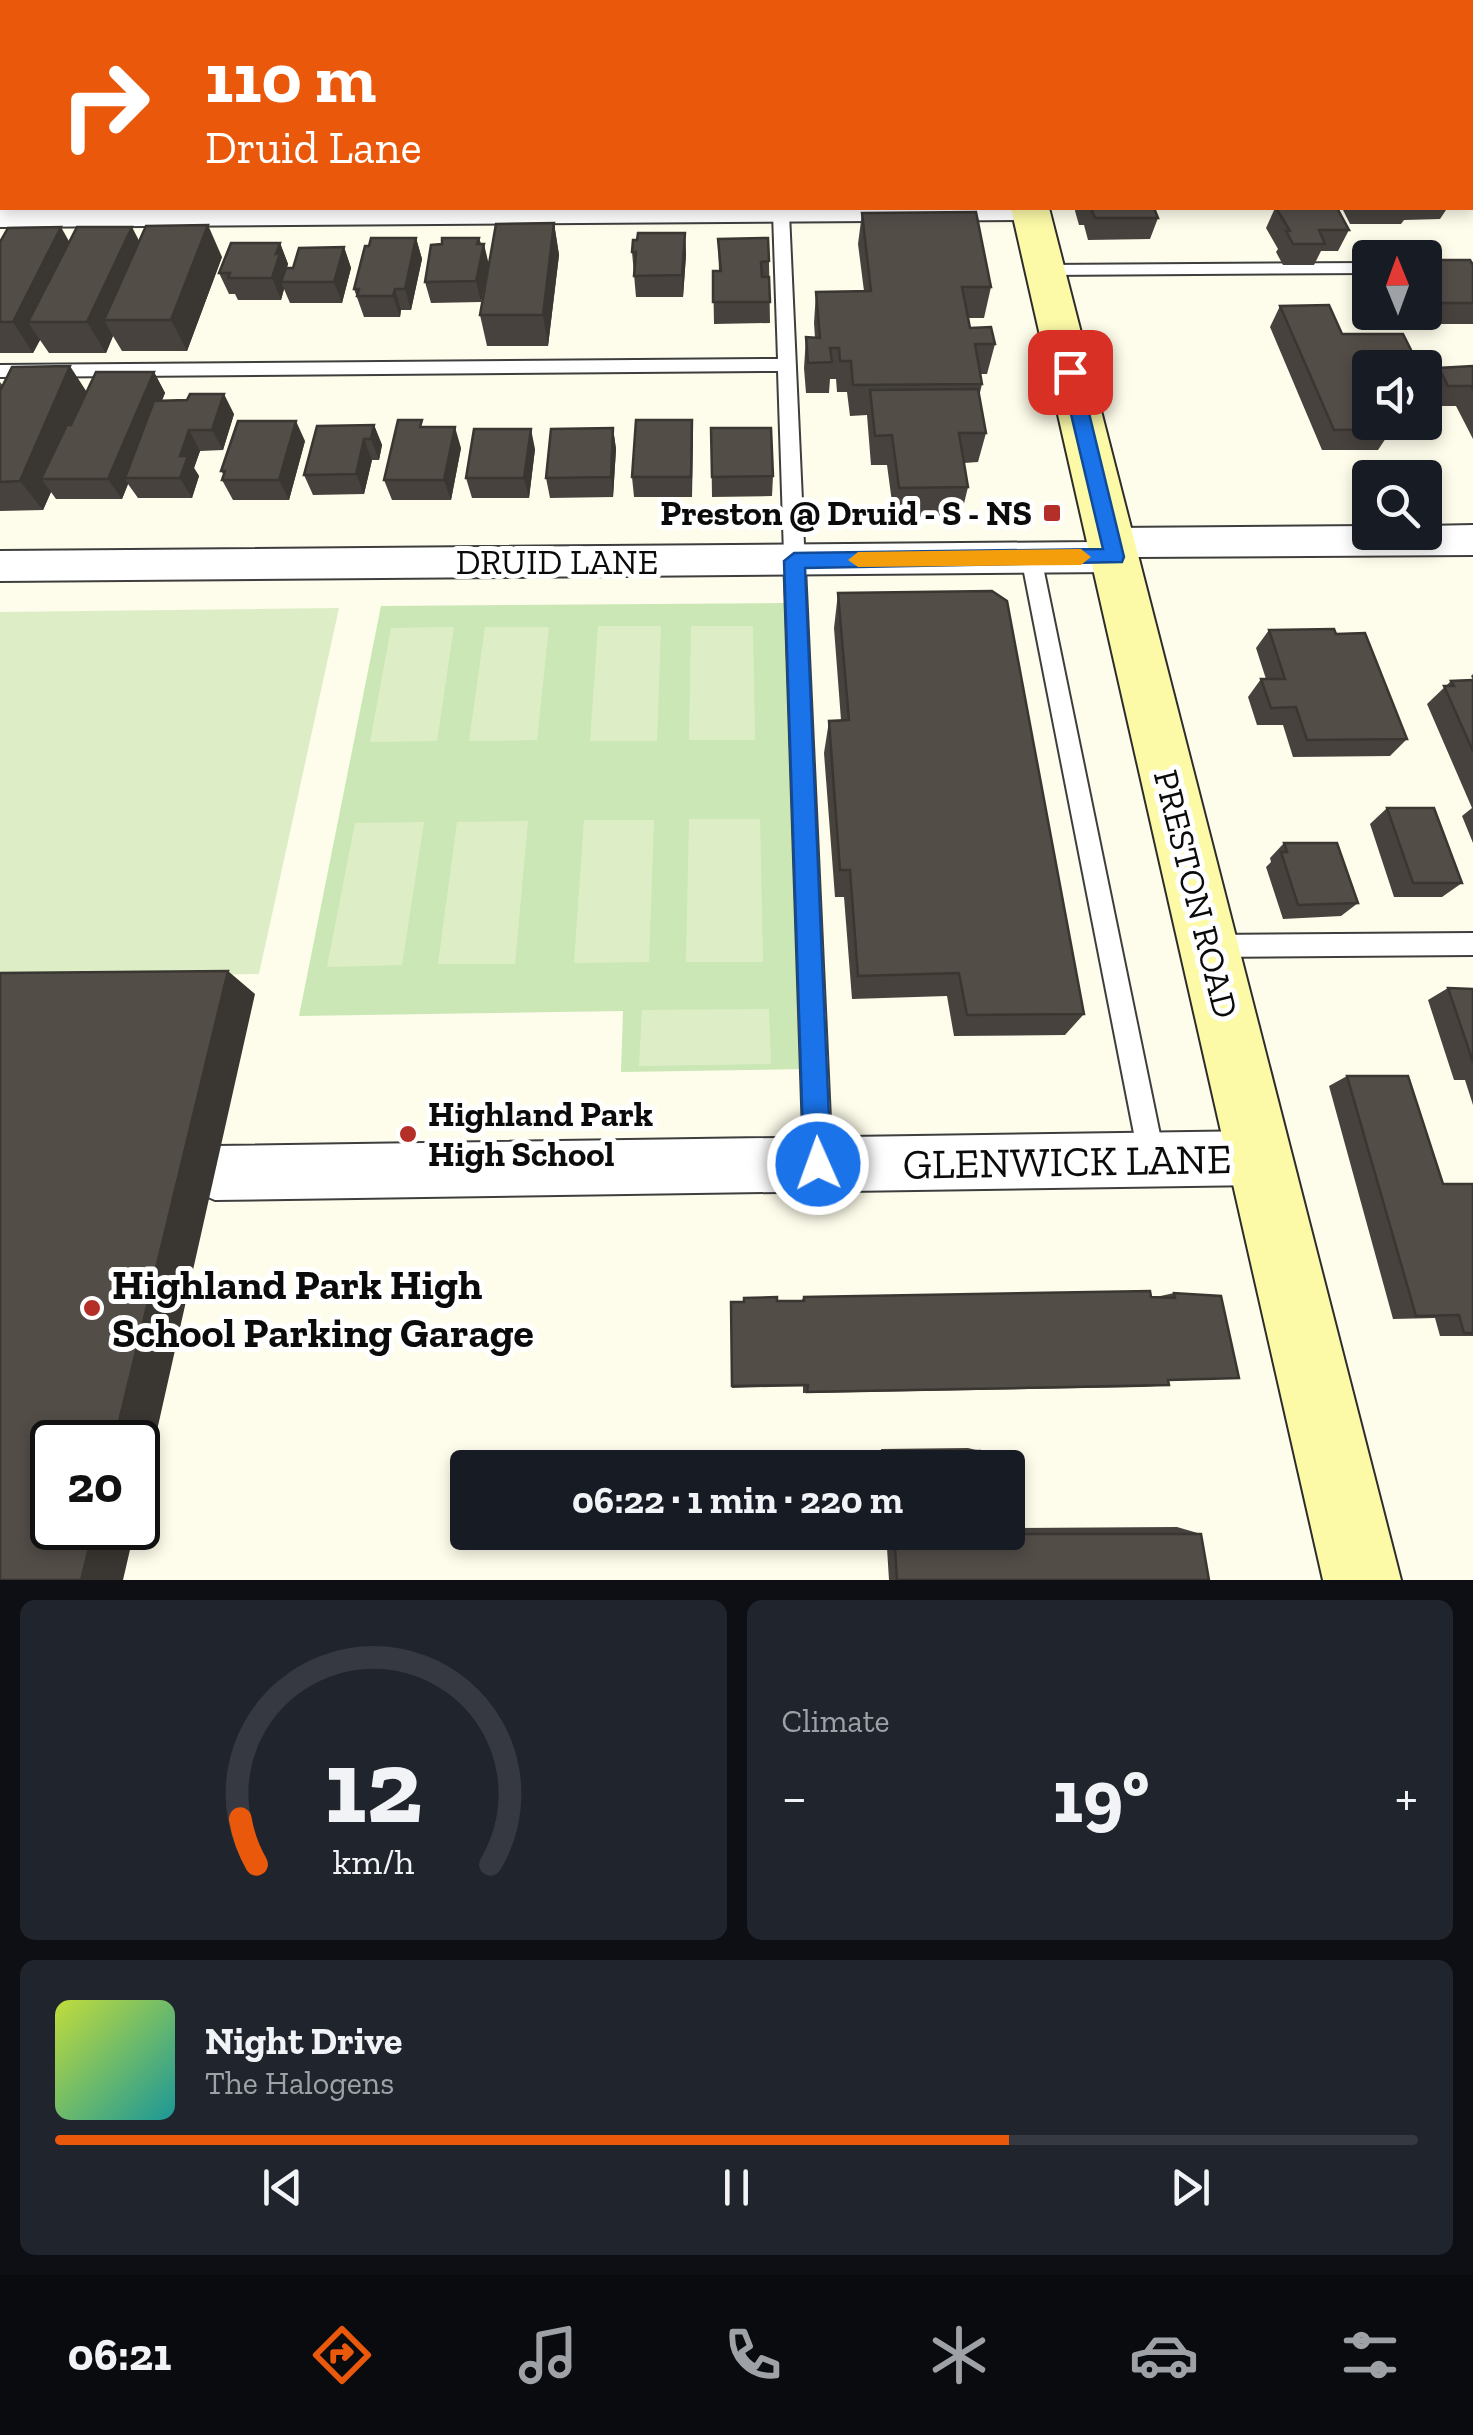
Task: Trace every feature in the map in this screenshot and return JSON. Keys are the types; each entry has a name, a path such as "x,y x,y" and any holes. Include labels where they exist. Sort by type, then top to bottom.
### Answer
{"main road":[{"name":"PRESTON ROAD","path":"1031,210 1362,1580"}],"street":[{"path":"6,220 914,210"},
{"name":"DRUID LANE","path":"0,566 1031,557 1113,550 1473,540"},
{"name":"GLENWICK LANE","path":"215,1173 1260,1158"}],"lane":[{"path":"798,211 788,366 818,1164"},
{"path":"1045,270 1352,268"},
{"path":"0,370 36,379 116,362 788,366"},
{"path":"1031,557 1152,1159"},
{"path":"1209,946 1473,944"}],"green space":[{"path":"784,603 809,1069 621,1072 623,1011 299,1016 381,606"},
{"path":"339,608 259,974 0,978 0,612"},
{"path":"598,626 661,626 657,741 590,741"},
{"path":"691,626 753,626 755,740 689,740"},
{"path":"454,627 437,741 370,742 391,628"},
{"path":"485,627 549,627 537,740 469,741"},
{"path":"689,819 760,819 763,962 686,962"},
{"path":"584,820 654,820 649,962 574,963"},
{"path":"528,821 515,964 438,964 457,822"},
{"path":"424,822 402,965 327,967 355,823"},
{"path":"769,1009 771,1064 639,1066 642,1010"}],"building":[{"path":"1092,210 1155,210 1158,218 1095,218"},
{"path":"1277,210 1338,210 1349,230 1319,230 1325,244 1293,244 1286,231 1290,231"},
{"path":"976,212 991,287 962,287 970,328 991,327 995,344 975,344 982,384 853,385 851,361 840,361 839,348 830,348 832,362 808,363 806,337 820,338 816,292 871,291 862,213"},
{"path":"554,223 543,315 480,315 496,224"},
{"path":"208,225 171,320 104,320 146,226"},
{"path":"61,227 13,322 0,322 0,242 8,228"},
{"path":"77,227 132,227 87,322 28,322"},
{"path":"638,233 685,233 682,275 634,276 633,240 637,240"},
{"path":"371,238 416,238 405,289 395,289 393,296 357,296 359,289 354,289 365,246 369,246"},
{"path":"442,238 479,238 477,244 484,244 476,281 425,282 431,245 442,244"},
{"path":"768,238 769,261 761,262 762,277 769,277 770,302 713,302 713,271 721,271 718,239"},
{"path":"231,243 280,243 272,278 228,278 230,273 219,273"},
{"path":"344,247 334,282 281,282 286,268 293,268 299,248"},
{"path":"1442,260 1470,260 1473,303 1442,303"},
{"path":"1329,305 1342,334 1403,334 1411,350 1352,350 1352,430 1334,430 1280,306"},
{"path":"70,366 20,481 0,482 0,391 12,367"},
{"path":"1473,366 1473,390 1471,386 1448,386 1442,368"},
{"path":"96,372 154,372 108,479 41,479 67,425 71,425"},
{"path":"978,389 986,433 959,433 968,487 899,488 892,435 875,436 870,390"},
{"path":"190,394 224,394 212,430 189,430 180,456 188,456 180,478 125,478 154,401 187,400"},
{"path":"398,420 422,420 420,427 455,427 444,480 384,480"},
{"path":"636,420 692,420 691,477 632,477"},
{"path":"238,421 296,421 279,480 222,480 225,471 221,471"},
{"path":"374,425 371,439 364,439 356,474 304,475 317,426"},
{"path":"613,428 611,477 546,478 551,429"},
{"path":"711,428 771,428 773,476 712,477"},
{"path":"474,429 531,429 524,478 466,478"},
{"path":"992,591 1007,601 1084,1014 967,1015 959,973 858,976 850,870 840,870 829,721 849,720 838,593"},
{"path":"1334,629 1336,634 1365,633 1407,739 1307,740 1296,707 1271,708 1261,679 1285,679 1269,630"},
{"path":"1473,680 1473,751 1444,686 1454,686 1451,681"},
{"path":"1387,808 1434,808 1462,883 1413,883"},
{"path":"1284,843 1337,843 1358,903 1298,905 1281,852 1287,852"},
{"name":"Highland Park High School Parking Garage","path":"228,971 119,1420 30,1420 30,1550 88,1550 81,1580 0,1580 0,973"},
{"path":"1448,988 1473,989 1473,1062"},
{"path":"1347,1076 1408,1076 1443,1184 1473,1184 1473,1333 1464,1333 1459,1315 1416,1316"},
{"path":"1150,1291 1151,1297 1175,1298 1174,1293 1221,1296 1239,1378 1168,1380 1169,1385 807,1392 808,1385 732,1386 731,1302 744,1302 744,1298 804,1301 804,1297"},
{"path":"1025,1534 1201,1534 1209,1580 897,1580 895,1550 1025,1550"}],"slow traffic":[{"path":"858,560 1081,557"}],"place":[{"name":"Preston @ Druid - S - NS","path":"1052,513"},
{"name":"Highland Park High School","path":"408,1134"},
{"name":"Highland Park High School Parking Garage","path":"92,1308"}],"route":[{"path":"818,1164 794,561 1114,557 1070,372"}]}
